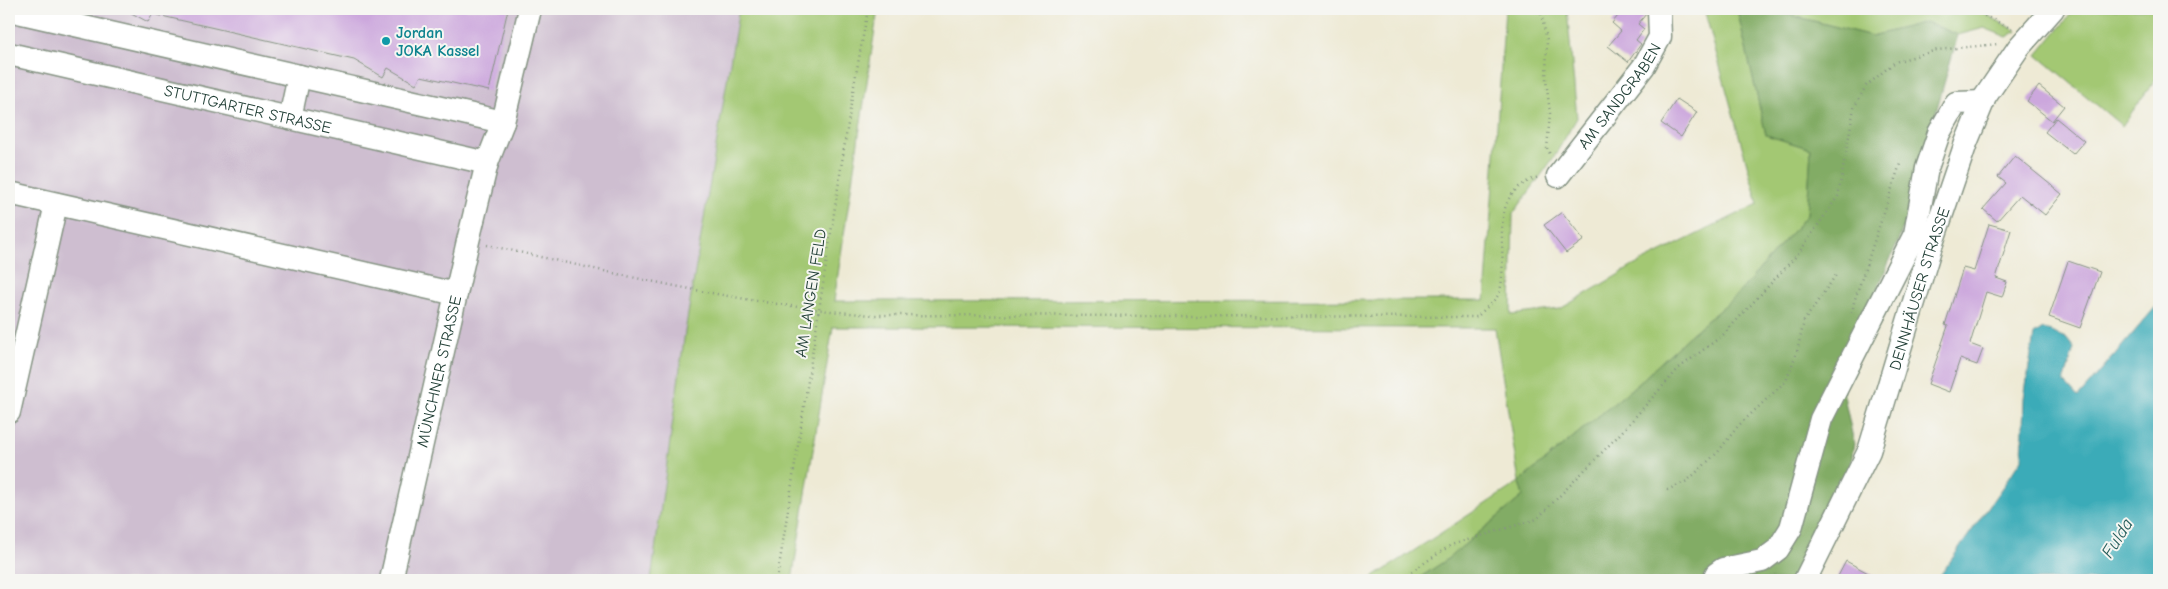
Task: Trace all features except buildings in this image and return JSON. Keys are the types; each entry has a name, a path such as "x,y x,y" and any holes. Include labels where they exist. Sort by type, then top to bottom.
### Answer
{"street":[{"name":"MÜNCHNER STRASSE","path":"391,580 468,241 487,163 503,122 530,9"},
{"name":"AM SANDGRABEN","path":"1560,173 1644,66 1660,37 1659,9"},
{"name":"DENNHÄUSER STRASSE","path":"1805,580 1869,452 1930,250 1966,142 1983,102 2024,41 2053,9"},
{"path":"9,10 503,122"},
{"name":"STUTTGARTER STRASSE","path":"9,54 487,163"},
{"path":"290,118 299,76"},
{"path":"1714,580 1716,574 1723,569 1762,561 1778,549 1791,528 1821,418 1915,234 1927,168 1939,133 1956,103 1983,102"},
{"path":"9,193 456,294"},
{"path":"9,412 56,204"}],"path":[{"name":"AM LANGEN FELD","path":"777,580 853,91 868,9"},
{"path":"468,241 650,280 819,311 873,316 1477,317 1500,292 1505,205 1520,186 1531,179 1560,173 1547,149 1550,113 1546,80 1547,40 1540,9"},
{"path":"1971,9 2024,41"},
{"path":"1399,580 1451,545 1537,519 1618,436 1679,368 1723,335 1798,254 1838,196 1854,108 1866,86 1895,62 1937,50 2024,41"},
{"path":"1851,320 1854,302 1901,161"},
{"path":"1667,490 1687,481 1718,452 1738,426 1786,381 1797,352 1804,321 1836,275"}],"shaded area":[{"path":"9,9 739,9 685,332 651,580 9,580"}],"green space":[{"path":"739,9 878,9 834,301 1485,300 1505,9 1567,9 1577,118 1552,160 1513,214 1511,315 1560,309 1633,266 1758,204 1704,9 1737,9 1766,135 1811,149 1807,215 1737,295 1690,335 1642,380 1519,482 1495,328 833,327 792,580 651,580 685,332"},
{"path":"1737,9 1766,9 1872,36 1926,22 1958,35 1901,234 1840,377 1854,443 1851,464 1796,580 1416,580 1445,561 1523,496 1519,482 1642,380 1690,335 1737,295 1807,215 1811,149 1766,135"},
{"path":"1767,9 1976,9 2017,31 2007,37 1984,28 1958,35 1926,22 1872,36"},
{"path":"2075,9 2159,9 2159,74 2122,126 2037,55"},
{"path":"1519,482 1523,496 1445,561 1416,580 1369,580"}],"water":[{"name":"Fulda","path":"2159,303 2159,580 1937,580 2022,459 2024,398 2034,335 2043,329 2066,338 2074,348 2064,382 2078,397"}],"place":[{"name":"Jordan JOKA Kassel","path":"386,41"}]}
